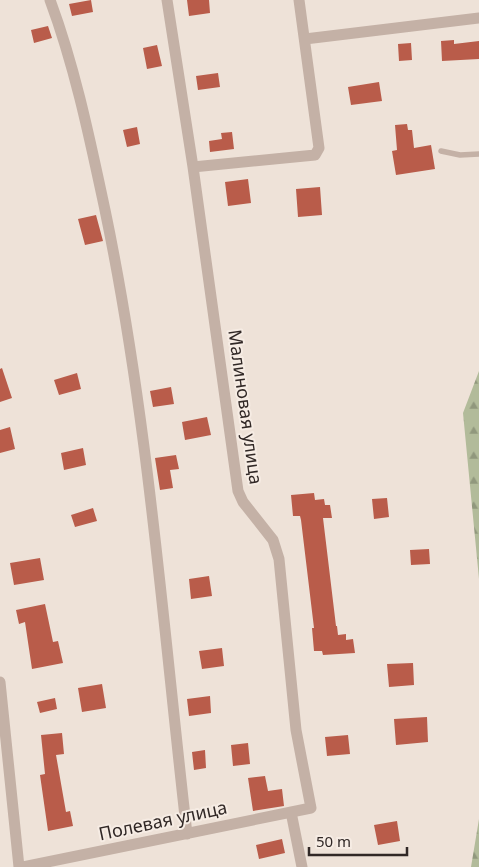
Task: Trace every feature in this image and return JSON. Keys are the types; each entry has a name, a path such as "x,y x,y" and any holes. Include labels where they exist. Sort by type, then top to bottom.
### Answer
{"street":[{"path":"50,0 60,26 92,150 121,286 155,533 187,834"},
{"name":"Малиновая улица","path":"167,0 193,167 238,491 243,502 273,540 279,559 296,730 311,808"},
{"path":"193,167 315,155 319,148 299,0"},
{"path":"304,40 479,18"},
{"path":"0,682 21,867"},
{"name":"Полевая улица","path":"21,867 311,808"},
{"path":"291,812 302,867"}],"lane":[{"path":"441,151 460,155 479,154"}],"green space":[{"path":"479,371 479,579 463,413"},
{"path":"479,819 479,867 471,867"}],"building":[{"path":"91,0 93,12 72,16 69,4"},
{"path":"187,0 209,0 210,13 189,16"},
{"path":"48,26 52,38 34,43 31,30"},
{"path":"454,40 454,44 479,41 479,59 442,61 441,41"},
{"path":"411,43 412,60 399,61 398,44"},
{"path":"157,45 162,66 147,69 143,48"},
{"path":"218,73 220,87 198,90 196,76"},
{"path":"379,82 382,101 351,105 348,87"},
{"path":"407,124 408,130 412,130 414,148 431,145 435,169 396,175 392,151 397,150 395,125"},
{"path":"137,127 140,144 127,147 123,130"},
{"path":"232,132 234,149 210,152 209,141 222,139 221,133"},
{"path":"248,179 251,203 228,206 225,182"},
{"path":"320,187 322,215 298,217 296,189"},
{"path":"96,215 103,241 85,245 78,219"},
{"path":"2,368 12,398 0,402 0,369"},
{"path":"77,373 81,389 59,395 54,380"},
{"path":"171,387 174,404 153,407 150,391"},
{"path":"207,417 211,435 185,440 182,422"},
{"path":"10,427 15,449 0,453 0,430"},
{"path":"83,448 86,465 64,470 61,453"},
{"path":"176,455 179,469 170,470 173,488 160,490 155,458"},
{"path":"314,493 315,500 324,499 325,505 330,505 332,518 323,518 336,626 338,635 346,634 346,640 353,639 355,653 323,655 322,651 314,651 312,628 314,628 301,520 300,516 293,516 291,495"},
{"path":"387,498 389,517 374,519 372,499"},
{"path":"93,508 97,521 75,527 71,515"},
{"path":"429,549 430,564 411,565 410,550"},
{"path":"40,558 44,580 14,585 10,563"},
{"path":"209,576 212,596 191,599 189,579"},
{"path":"45,604 53,642 58,641 63,663 32,669 25,622 19,624 16,610"},
{"path":"222,648 224,666 202,669 199,651"},
{"path":"413,663 414,685 389,687 387,664"},
{"path":"102,684 106,708 82,712 78,688"},
{"path":"210,696 211,713 189,716 187,699"},
{"path":"55,698 57,709 40,713 37,702"},
{"path":"427,717 428,742 396,745 394,719"},
{"path":"62,733 64,754 56,755 66,812 70,811 73,826 48,831 40,775 45,774 41,735"},
{"path":"348,735 350,754 327,756 325,737"},
{"path":"248,743 250,764 233,766 231,745"},
{"path":"205,750 206,768 194,770 192,752"},
{"path":"265,776 268,791 282,789 284,806 253,811 248,778"},
{"path":"397,821 400,841 378,845 374,825"},
{"path":"282,839 285,853 259,859 256,845"}]}
